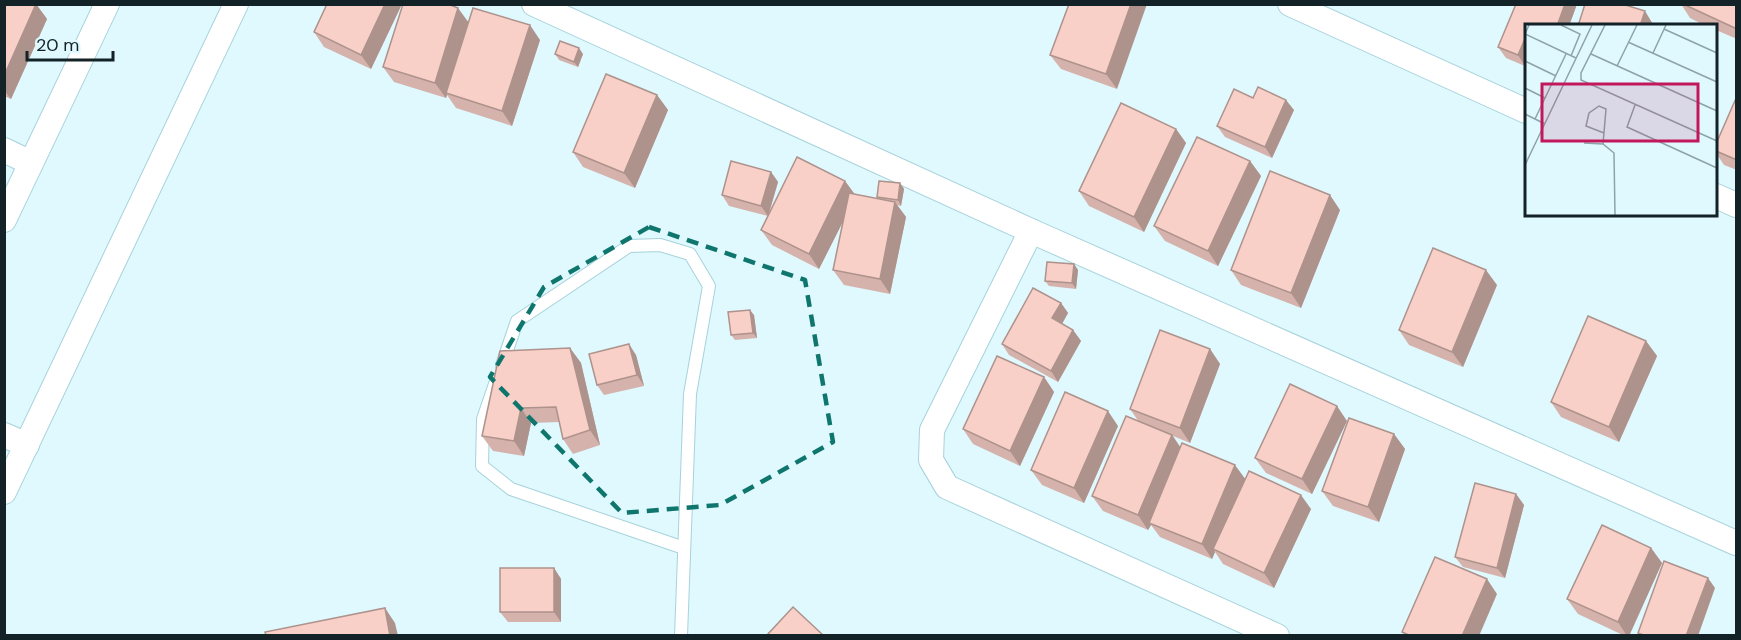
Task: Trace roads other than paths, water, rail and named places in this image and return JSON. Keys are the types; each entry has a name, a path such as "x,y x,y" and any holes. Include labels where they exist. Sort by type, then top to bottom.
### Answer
{"street":[{"path":"4,220 107,4"},
{"path":"4,492 236,4"},
{"path":"534,4 1031,231 1737,543"},
{"path":"1290,4 1525,110"},
{"path":"4,150 31,163"},
{"path":"1717,196 1737,205"},
{"path":"1031,231 932,430 932,460 947,487 1277,636"},
{"path":"4,435 27,446"}],"lane":[{"path":"681,636 690,394 710,286 690,254 660,245 629,246 517,321 483,419 482,466 511,489 684,548"}]}
